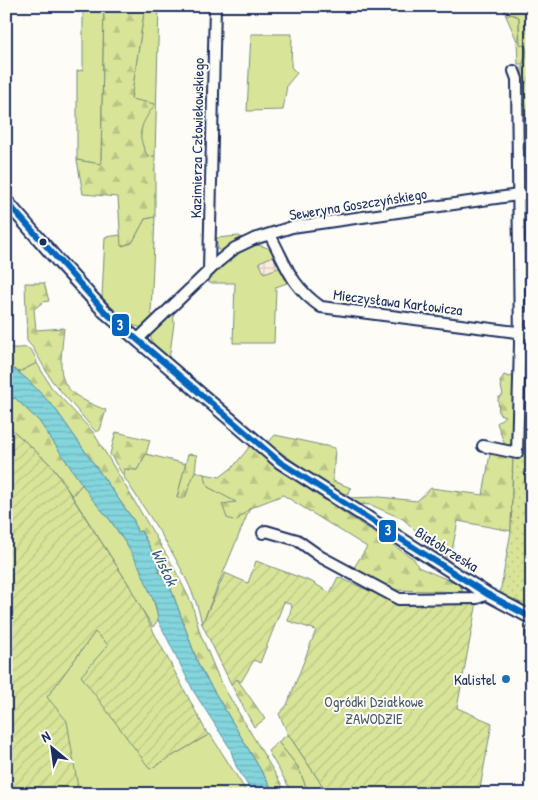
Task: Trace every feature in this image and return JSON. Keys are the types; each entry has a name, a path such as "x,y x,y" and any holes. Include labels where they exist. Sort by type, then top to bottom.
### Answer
{"street":[{"name":"Kazimierza Człowiekowskiego","path":"209,270 214,6"},
{"path":"483,446 517,453 520,333 517,79 514,72"},
{"name":"Seweryna Goszczyńskiego","path":"138,340 209,270 235,248 254,239 292,227 532,193"},
{"name":"Białobrzeska","path":"6,201 58,262 105,312 280,462 487,594 532,618"},
{"name":"Mieczysława Karłowicza","path":"270,235 294,283 303,294 321,307 532,334"},
{"path":"263,533 266,531 274,532 297,540 329,561 399,600 477,598 487,594"}],"shaded area":[{"path":"276,255 281,267 264,274 259,262"}],"green space":[{"path":"70,6 104,6 101,164 77,160 77,71 83,70 83,9 70,9"},
{"path":"104,6 145,6 131,99 155,104 143,124 141,135 148,157 155,156 155,217 145,219 132,243 121,246 118,197 83,194 77,160 101,164"},
{"path":"145,6 159,6 155,156 148,157 140,141 142,124 131,99"},
{"path":"503,6 532,6 532,58 528,115 523,114 522,67 527,50 525,46 520,44 519,17 511,14 506,16"},
{"path":"511,14 519,17 519,41 526,51 523,64 518,64 517,41 506,16"},
{"path":"251,34 292,34 291,67 297,73 287,85 283,110 247,111"},
{"path":"532,58 532,120 528,119"},
{"path":"155,217 151,313 154,318 143,328 128,324 102,297 105,237 121,235 122,246 132,243 145,219"},
{"path":"239,236 243,239 224,251 218,250 216,238"},
{"path":"250,245 264,247 276,255 259,262 264,273 281,267 287,283 276,287 274,343 233,343 235,283 209,283 210,275 236,252"},
{"path":"25,283 44,283 49,301 43,302 34,309 36,330 64,328 61,371 69,388 77,396 106,410 100,430 96,432 52,381 27,341"},
{"path":"173,311 174,323 169,360 153,347 150,334"},
{"path":"522,339 532,340 532,610 500,593 511,531 513,454"},
{"path":"6,346 28,348 34,355 37,363 19,372 6,363"},
{"path":"37,363 51,387 93,432 173,566 192,604 200,633 220,681 286,792 275,794 199,666 170,586 159,572 157,560 141,531 137,532 134,521 54,407 19,372"},
{"path":"519,374 513,454 511,531 458,521 450,560 427,545 421,535 403,519 371,505 358,504 347,498 380,497 417,501 431,488 483,495 490,454 508,454 497,423 505,416 499,414 498,398 503,395 500,382 504,375 509,377"},
{"path":"6,394 11,398 15,398 39,421 82,484 72,496 52,466 6,424"},
{"path":"6,424 52,466 129,585 208,735 150,769 81,676 108,645 95,632 47,697 67,721 79,794 6,794"},
{"path":"116,432 150,440 146,454 137,470 124,469 124,477 110,454"},
{"path":"275,435 335,448 333,481 351,488 349,493 340,495 268,443"},
{"path":"251,445 284,473 414,559 418,567 460,585 463,592 397,590 353,569 367,547 283,495 250,508 236,521 227,518 222,504 236,502 208,487 204,474 220,477 233,467"},
{"path":"146,454 186,464 177,497 185,497 195,471 204,474 208,487 237,502 236,521 250,508 202,624 190,587 180,567 124,477 124,469 137,470"},
{"path":"188,454 197,455 195,471 185,498 177,498"},
{"path":"82,484 107,515 140,568 151,594 158,620 153,627 132,594 129,585 72,496"},
{"name":"Ogródki Działkowe ZAWODZIE","path":"256,561 312,582 330,593 338,577 390,600 477,602 457,708 492,723 479,794 328,794 288,734 279,714 287,705 316,630 288,621 292,605 284,602 260,663 254,660 241,682 237,679 231,684 202,624 225,573 248,583"},
{"path":"95,632 108,645 150,769 210,734 248,794 78,794 47,697"},
{"path":"237,679 265,719 254,727 231,684"},
{"path":"288,734 328,794 306,787 298,767 278,742"},
{"path":"278,742 298,767 306,787 326,794 293,794 268,751"}],"water":[{"path":"6,363 27,379 54,407 134,521 137,532 141,531 157,560 159,572 170,586 199,666 275,794 253,794 236,766 230,748 194,692 158,620 156,607 140,568 126,544 111,521 92,499 39,421 15,398 11,399 6,394"}],"transit line":[{"name":"3","path":"6,201 105,312 280,462 487,594 532,618"}],"place":[{"name":"Kalistel","path":"506,679"}],"water label":[{"name":"Wisłok","path":"165,567"}]}
